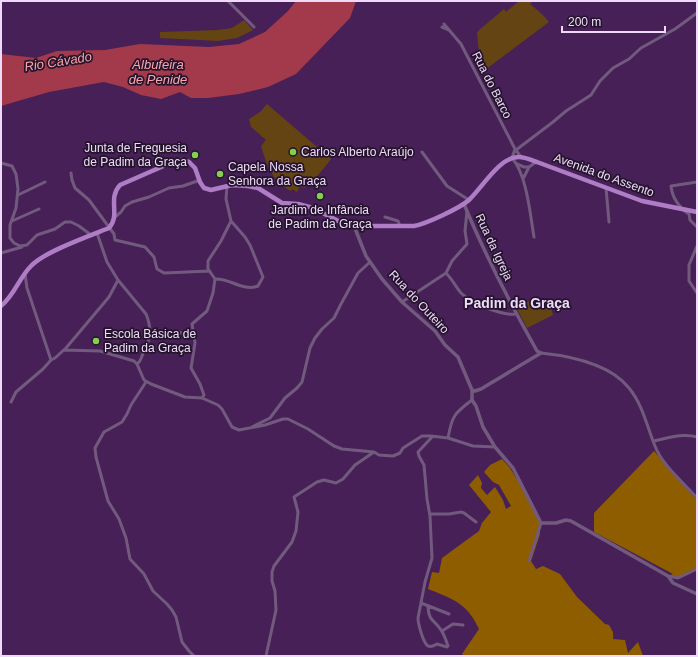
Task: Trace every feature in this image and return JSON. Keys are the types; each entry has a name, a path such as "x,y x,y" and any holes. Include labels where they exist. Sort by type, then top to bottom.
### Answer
{"main road":[{"path":"1,306 8,300 25,273 39,258 109,228 113,224 115,217 113,197 120,185 175,161 182,160 189,162 195,168 204,188 211,190 227,186 240,185 258,188 282,204 298,204 313,208 344,224 355,226 414,226 422,224 464,204 505,161 512,158 521,157"},
{"name":"Avenida do Assento","path":"521,157 642,201 697,212"}],"street":[{"path":"228,1 254,27"},
{"path":"534,237 523,178 517,164 512,158 516,149 566,111 591,95 600,81 613,68 629,59 641,48 675,29 697,13"},
{"name":"Rua do Barco","path":"443,25 450,30 461,44 521,157"},
{"path":"422,152 447,186 469,200"},
{"path":"523,178 529,167 537,162"},
{"path":"1,163 12,166 16,174 18,189 10,238 14,243 20,246 27,245"},
{"path":"517,164 524,167 529,167"},
{"path":"71,173 75,188 89,200 114,234 115,240 145,247 154,257 157,269 164,272 210,271"},
{"path":"115,217 125,206 132,202 149,197 169,188 183,186 200,180"},
{"path":"18,195 45,182"},
{"path":"697,182 670,186 673,197 682,209 689,214 690,220 697,227"},
{"path":"215,279 224,280 244,288 254,288 258,286 263,277 250,245 245,237 230,221 226,199 227,186"},
{"path":"606,188 609,222"},
{"name":"Rua da Igreja","path":"464,204 480,242 516,314 537,351 541,353"},
{"path":"12,221 39,209"},
{"path":"402,302 446,273 452,261 467,244 465,231 467,211"},
{"path":"386,217 398,221 400,226"},
{"path":"202,398 204,396 200,384 190,368 195,343 192,324 208,311 215,279 208,269 208,261 221,241 230,221"},
{"path":"1,253 27,245 37,235 55,230 66,222 71,222 79,226 91,235"},
{"name":"Rua do Outeiro","path":"355,226 366,256 382,279 402,302 435,331 445,345 455,353 472,390"},
{"path":"97,233 107,262 118,280 140,306 149,321 151,332 148,347 137,364"},
{"path":"697,246 690,265 690,281 697,293"},
{"path":"248,428 270,418 285,398 302,382 310,348 315,338 334,318 358,273 370,262"},
{"path":"25,273 27,288 51,360"},
{"path":"446,273 461,293 466,296 493,311 508,315 516,314"},
{"path":"11,402 16,392 64,350 109,297 118,280"},
{"path":"176,331 187,335 193,335"},
{"path":"64,350 100,351 134,360 146,382 174,394 185,397 202,398 218,405 234,429 239,430 265,425 282,419 288,419 308,429 334,446 342,449 374,452 379,455 393,456 422,436 448,438 473,446 495,447"},
{"path":"529,561 541,523 513,468 495,447 483,427 476,406 472,400 472,390 481,389 541,353 591,363 607,370 624,382 630,389 645,417 655,446 661,457 697,498"},
{"path":"146,382 122,422 104,432 95,448 96,457 108,501 119,519 126,538 130,559 144,574 153,591 172,610 176,617 182,642 188,651 194,656"},
{"path":"448,438 453,417 459,410 472,400"},
{"path":"654,441 679,435 690,435 697,437"},
{"path":"428,607 431,620 442,631 448,646 447,647 437,644 428,646 425,644 418,624 425,582 432,558 430,514 424,465 418,452 433,436"},
{"path":"266,656 276,610 272,572 274,566 292,542 296,531 298,512 294,497 317,482 324,480 336,483 343,479 355,465 374,452"},
{"path":"430,514 449,514 461,512 476,522"},
{"path":"541,523 556,523 571,520 668,576 678,578 697,569"},
{"path":"668,576 673,583 697,594"},
{"path":"421,603 428,607 450,614"},
{"path":"442,631 453,624 463,625"}],"shaded area":[{"path":"519,1 533,1 530,4 549,22 481,73 477,33 504,9 506,12"},
{"path":"244,20 253,30 237,38 218,41 160,38 160,32 232,28"},
{"name":"Carlos Alberto Araújo","path":"267,104 331,159 312,183 309,181 305,188 300,186 297,192 292,189 291,191 284,187 274,177 268,166 261,146 266,140 251,127 249,119 260,112"},
{"path":"532,300 537,309 548,303 550,304 553,315 527,328 516,307"},
{"path":"654,451 697,500 697,569 678,578 668,576 673,574 594,532 594,513"},
{"path":"502,459 518,481 540,523 540,534 531,561 536,569 543,566 560,574 577,597 605,624 609,625 613,632 613,639 625,640 628,653 638,642 643,656 464,656 462,654 479,629 469,613 458,603 428,589 432,572 439,573 442,558 479,531 482,523 491,512 469,485 478,475 482,483 481,488 487,495 495,487 503,500 506,509 511,506 499,485 493,482 484,472 490,465"}],"water":[{"name":"Albufeira de Penide","path":"296,1 356,1 350,18 296,74 268,87 239,94 208,98 191,98 180,92 161,99 141,95 123,87 104,82 49,92 1,106 1,54 36,58 57,51 105,50 140,44 209,47 239,44 265,32 288,11"}],"place":[{"name":"Carlos Alberto Araújo","path":"293,152"},
{"name":"Junta de Freguesia de Padim da Graça","path":"195,155"},
{"name":"Capela Nossa Senhora da Graça","path":"220,174"},
{"name":"Jardim de Infância de Padim da Graça","path":"320,196"},
{"name":"Escola Básica de Padim da Graça","path":"96,341"}],"district":[{"name":"Padim da Graça","path":"517,303"}],"water label":[{"name":"Rio Cávado","path":"58,61"}]}
